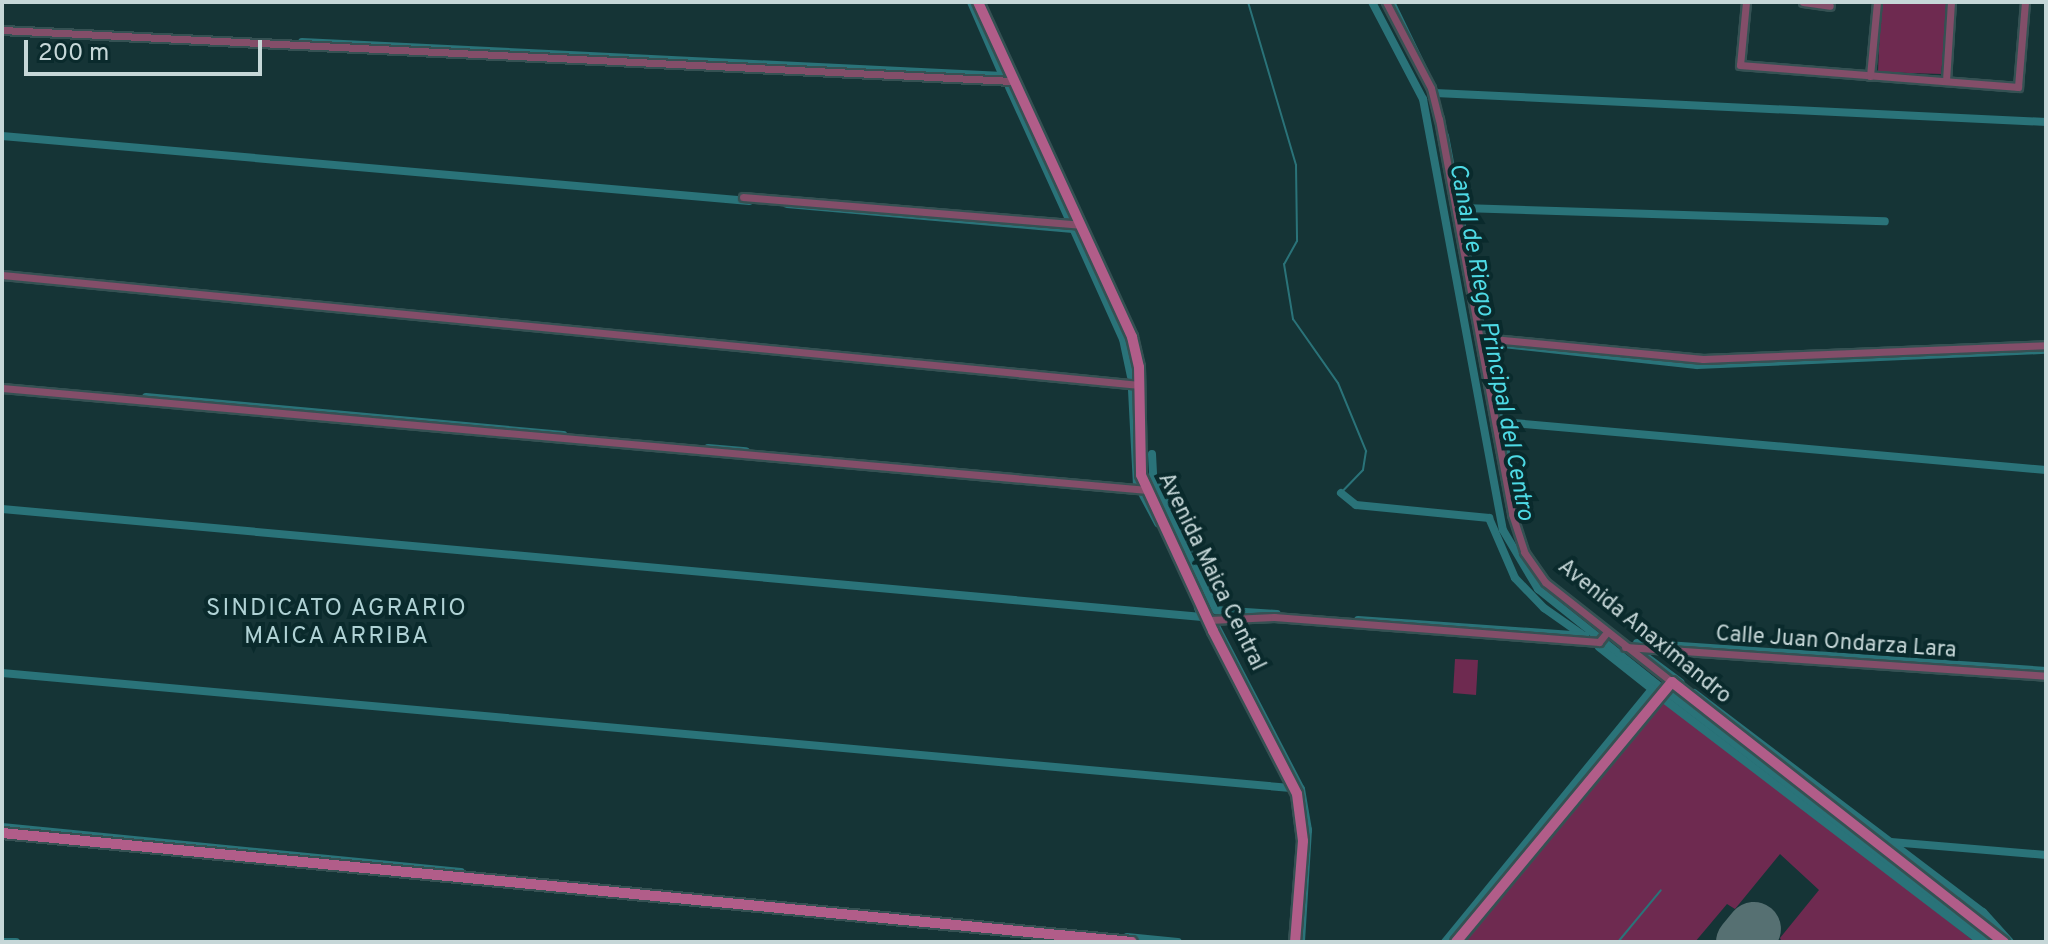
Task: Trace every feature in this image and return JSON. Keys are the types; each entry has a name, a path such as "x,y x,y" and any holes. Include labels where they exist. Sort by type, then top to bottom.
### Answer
{"street":[{"name":"Avenida Maica Central","path":"978,2 1011,81 1132,337 1140,385 1140,463 1147,490 1297,794 1303,841 1295,942"},
{"name":"Avenida Anaximandro","path":"1386,2 1432,93 1482,338 1512,514 1524,552 1545,582 1605,635 2004,942"},
{"path":"1746,2 1740,65 2018,87 2025,2"},
{"path":"1803,2 1830,6"},
{"path":"1870,76 1877,2"},
{"path":"1946,81 1951,2"},
{"path":"2,30 1011,81"},
{"path":"743,197 1080,225"},
{"path":"2,275 1140,385"},
{"path":"1482,338 1703,359 2046,345"},
{"path":"2,388 1147,490"},
{"path":"1209,620 1274,617 1605,635"},
{"name":"Calle Juan Ondarza Lara","path":"1623,647 2046,676"},
{"path":"1456,942 1671,684"},
{"path":"2,833 1132,942"}],"shaded area":[{"path":"1881,2 1949,2 1941,74 1878,72"},
{"path":"1455,659 1478,660 1476,695 1453,693"},
{"path":"1662,701 1975,942 1782,942 1780,938 1819,890 1780,854 1735,909 1727,904 1695,942 1462,942"}],"waterway":[{"path":"302,42 1003,76 971,2"},
{"path":"1248,2 1296,165 1297,241 1284,264 1293,319 1338,383 1366,451 1363,470 1341,493"},
{"name":"Canal de Riego Principal del Centro","path":"1372,2 1423,99 1503,530 1538,589 1659,686"},
{"path":"1391,2 1435,93 2046,122"},
{"path":"1009,87 1069,219"},
{"path":"2,136 749,201"},
{"path":"1445,136 1482,331"},
{"path":"787,204 1073,229"},
{"path":"1462,208 1885,221"},
{"path":"1073,228 1123,339 1131,376"},
{"path":"1484,342 1697,365 2046,350"},
{"path":"1484,342 1513,487"},
{"path":"1132,390 1137,484"},
{"path":"146,397 563,435"},
{"path":"1502,422 2046,470"},
{"path":"708,448 746,451"},
{"path":"1152,454 1153,475 1216,610 1277,614"},
{"path":"1341,493 1356,505 1489,518 1515,578 1544,608 1584,636"},
{"path":"1143,495 1158,523"},
{"path":"2,509 1202,617 1198,608"},
{"path":"1358,620 1585,636"},
{"path":"1215,624 1301,789 1308,830 1301,942"},
{"path":"1637,643 2046,671"},
{"path":"1445,942 1652,689 1599,647"},
{"path":"1641,653 1680,682"},
{"path":"2,673 1291,788"},
{"path":"1694,693 1983,912 2010,942"},
{"name":"Canal de Riego Principal del Centro","path":"1671,695 1993,942"},
{"path":"1665,700 1982,942"},
{"path":"2,827 461,872"},
{"path":"1891,842 2046,855"},
{"path":"1618,942 1661,890"},
{"path":"1127,937 1178,942"},
{"path":"2,942 16,942"}],"runway":[{"path":"1743,942 1754,929"}],"district":[{"name":"SINDICATO AGRARIO MAICA ARRIBA","path":"337,624"}]}
